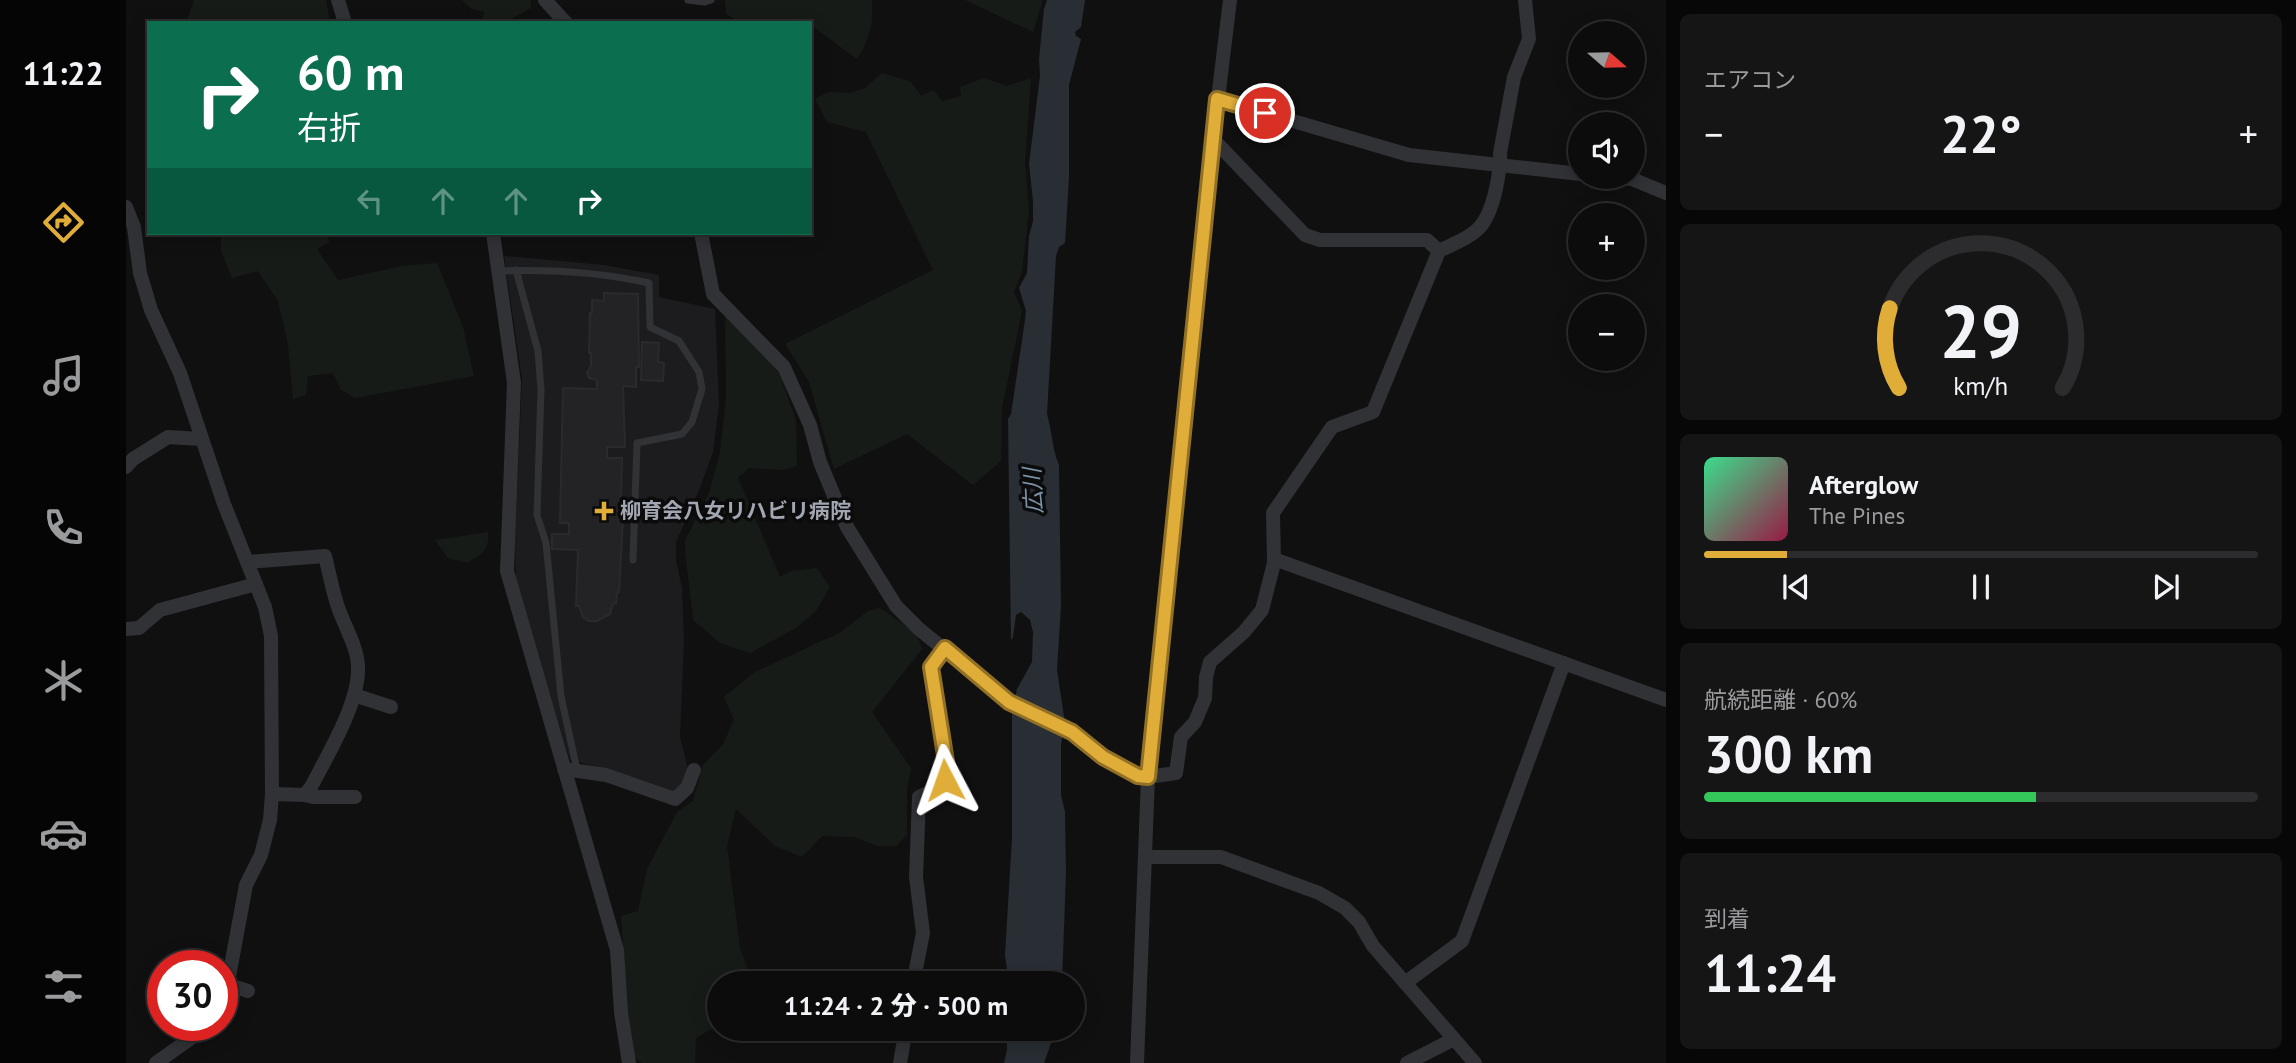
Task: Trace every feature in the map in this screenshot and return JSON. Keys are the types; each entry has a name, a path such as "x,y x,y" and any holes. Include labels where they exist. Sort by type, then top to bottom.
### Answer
{"street":[{"path":"338,0 344,21"},
{"path":"545,0 564,21"},
{"path":"1137,1063 1148,777 1217,99 1230,0"},
{"path":"701,235 713,294 784,367 810,425 820,462 846,527 896,606 919,629 1009,702 1072,732 1103,757 1138,776 1176,774 1181,737 1195,722 1205,698 1210,662 1244,632 1262,610 1274,559 1273,513 1332,427 1373,412 1439,251 1472,235 1489,217 1501,166 1500,153 1514,77 1529,39 1525,0"},
{"path":"1217,99 1409,155 1568,173"},
{"path":"1214,140 1305,235 1320,240 1427,240 1439,251"},
{"path":"1645,184 1666,193"},
{"path":"126,207 134,227 140,273 151,310 181,376 224,504 265,607 271,636 270,820 261,855 246,885 235,950"},
{"path":"493,235 514,383 507,571 570,770 617,950 621,1012 629,1063"},
{"path":"126,467 168,437 202,439"},
{"path":"247,562 325,556 337,604 358,666 354,695 338,735 305,795"},
{"path":"1274,559 1666,700"},
{"path":"126,629 139,628 160,610 256,583"},
{"path":"916,971 923,933 916,877 919,797 937,789 945,780 947,768 931,667 945,648"},
{"path":"1405,983 1462,942 1564,663"},
{"path":"354,695 390,707"},
{"path":"570,770 606,775 675,799 687,788 694,771"},
{"path":"272,794 355,797"},
{"path":"1146,858 1221,857 1319,893 1345,908 1359,922 1373,946 1475,1063"},
{"path":"238,988 248,991"},
{"path":"1407,1063 1454,1039"},
{"path":"156,1063 187,1041"},
{"path":"900,1063 905,1041"}],"lane":[{"path":"688,0 711,0"},
{"path":"498,271 540,269 610,275 649,283 650,327 679,341 699,372 702,389 692,422 682,434 637,443 633,560"},
{"path":"516,270 538,351 541,390 537,515 546,543 551,576 551,603 570,770"}],"shaded area":[{"path":"194,0 326,0 330,21 187,21"},
{"path":"462,0 531,0 531,8 511,21 482,21 484,12 471,9"},
{"path":"725,0 872,0 868,38 857,59 812,26 812,21 738,21 726,14"},
{"path":"965,0 1043,0 1033,32"},
{"path":"882,73 911,82 921,96 933,90 942,101 961,96 960,87 984,78 1007,86 1031,78 1025,161 1029,210 1022,272 1014,292 1022,311 1002,408 1001,461 973,485 907,434 834,469 809,382 785,344 933,270 866,132 827,122 815,99 828,92 850,93 865,88"},
{"path":"221,235 327,235 329,242 317,249 338,280 402,266 437,263 463,327 474,376 355,398 341,390 333,373 308,376 306,395 293,399 288,344 278,301 258,271 232,278 221,251"},
{"name":"柳育会八女リハビリ病院","path":"504,256 604,265 659,275 659,297 715,309 719,404 713,452 676,542 676,560 682,588 684,641 680,737 689,773 687,782 671,794 611,770 570,760 516,582 515,543 522,379"},
{"path":"725,313 750,337 779,373 796,420 797,466 783,470 749,468 738,478 780,577 791,571 817,568 830,587 816,611 796,628 750,653 720,643 693,620 685,551 685,541 710,490 720,452 726,397"},
{"path":"488,532 484,551 467,563 448,558 435,540"},
{"path":"880,608 916,633 922,649 872,712 911,768 907,790 907,835 896,846 877,846 854,837 822,836 802,857 775,846 736,809 727,846 740,948 749,971 707,971 707,1032 696,1038 695,1063 642,1063 635,1058 628,1011 621,916 638,911 647,869 677,812 693,801 703,765 723,744 734,720 724,697 755,672 841,632 868,611"}],"water":[{"name":"広川","path":"1047,0 1085,0 1081,27 1075,32 1081,39 1069,85 1069,177 1065,243 1059,247 1056,256 1047,414 1059,465 1061,606 1057,670 1065,723 1061,744 1066,872 1062,971 1007,971 1005,955 1012,838 1012,713 1017,689 1032,662 1033,632 1030,620 1021,612 1016,615 1011,640 1008,419 1011,414 1026,311 1019,288 1027,273 1029,236 1033,221 1029,164 1040,76 1044,9"},
{"path":"1007,1041 1052,1041 1044,1063 1004,1063"}],"building":[{"path":"604,293 638,294 639,367 636,367 636,387 623,386 625,447 607,447 607,458 622,458 621,499 624,499 619,592 610,614 597,621 589,621 583,617 579,606 576,606 578,550 552,549 552,534 569,534 569,523 560,523 563,388 597,389 597,380 589,378 587,373 591,366 590,313 592,300 604,301"},
{"path":"642,342 659,343 658,362 664,363 663,381 641,380"}],"place":[{"name":"柳育会八女リハビリ病院","path":"604,511"}],"route":[{"path":"945,780 947,768 931,667 945,648 1009,702 1072,732 1103,757 1138,776 1148,777 1217,99 1265,113"}]}
